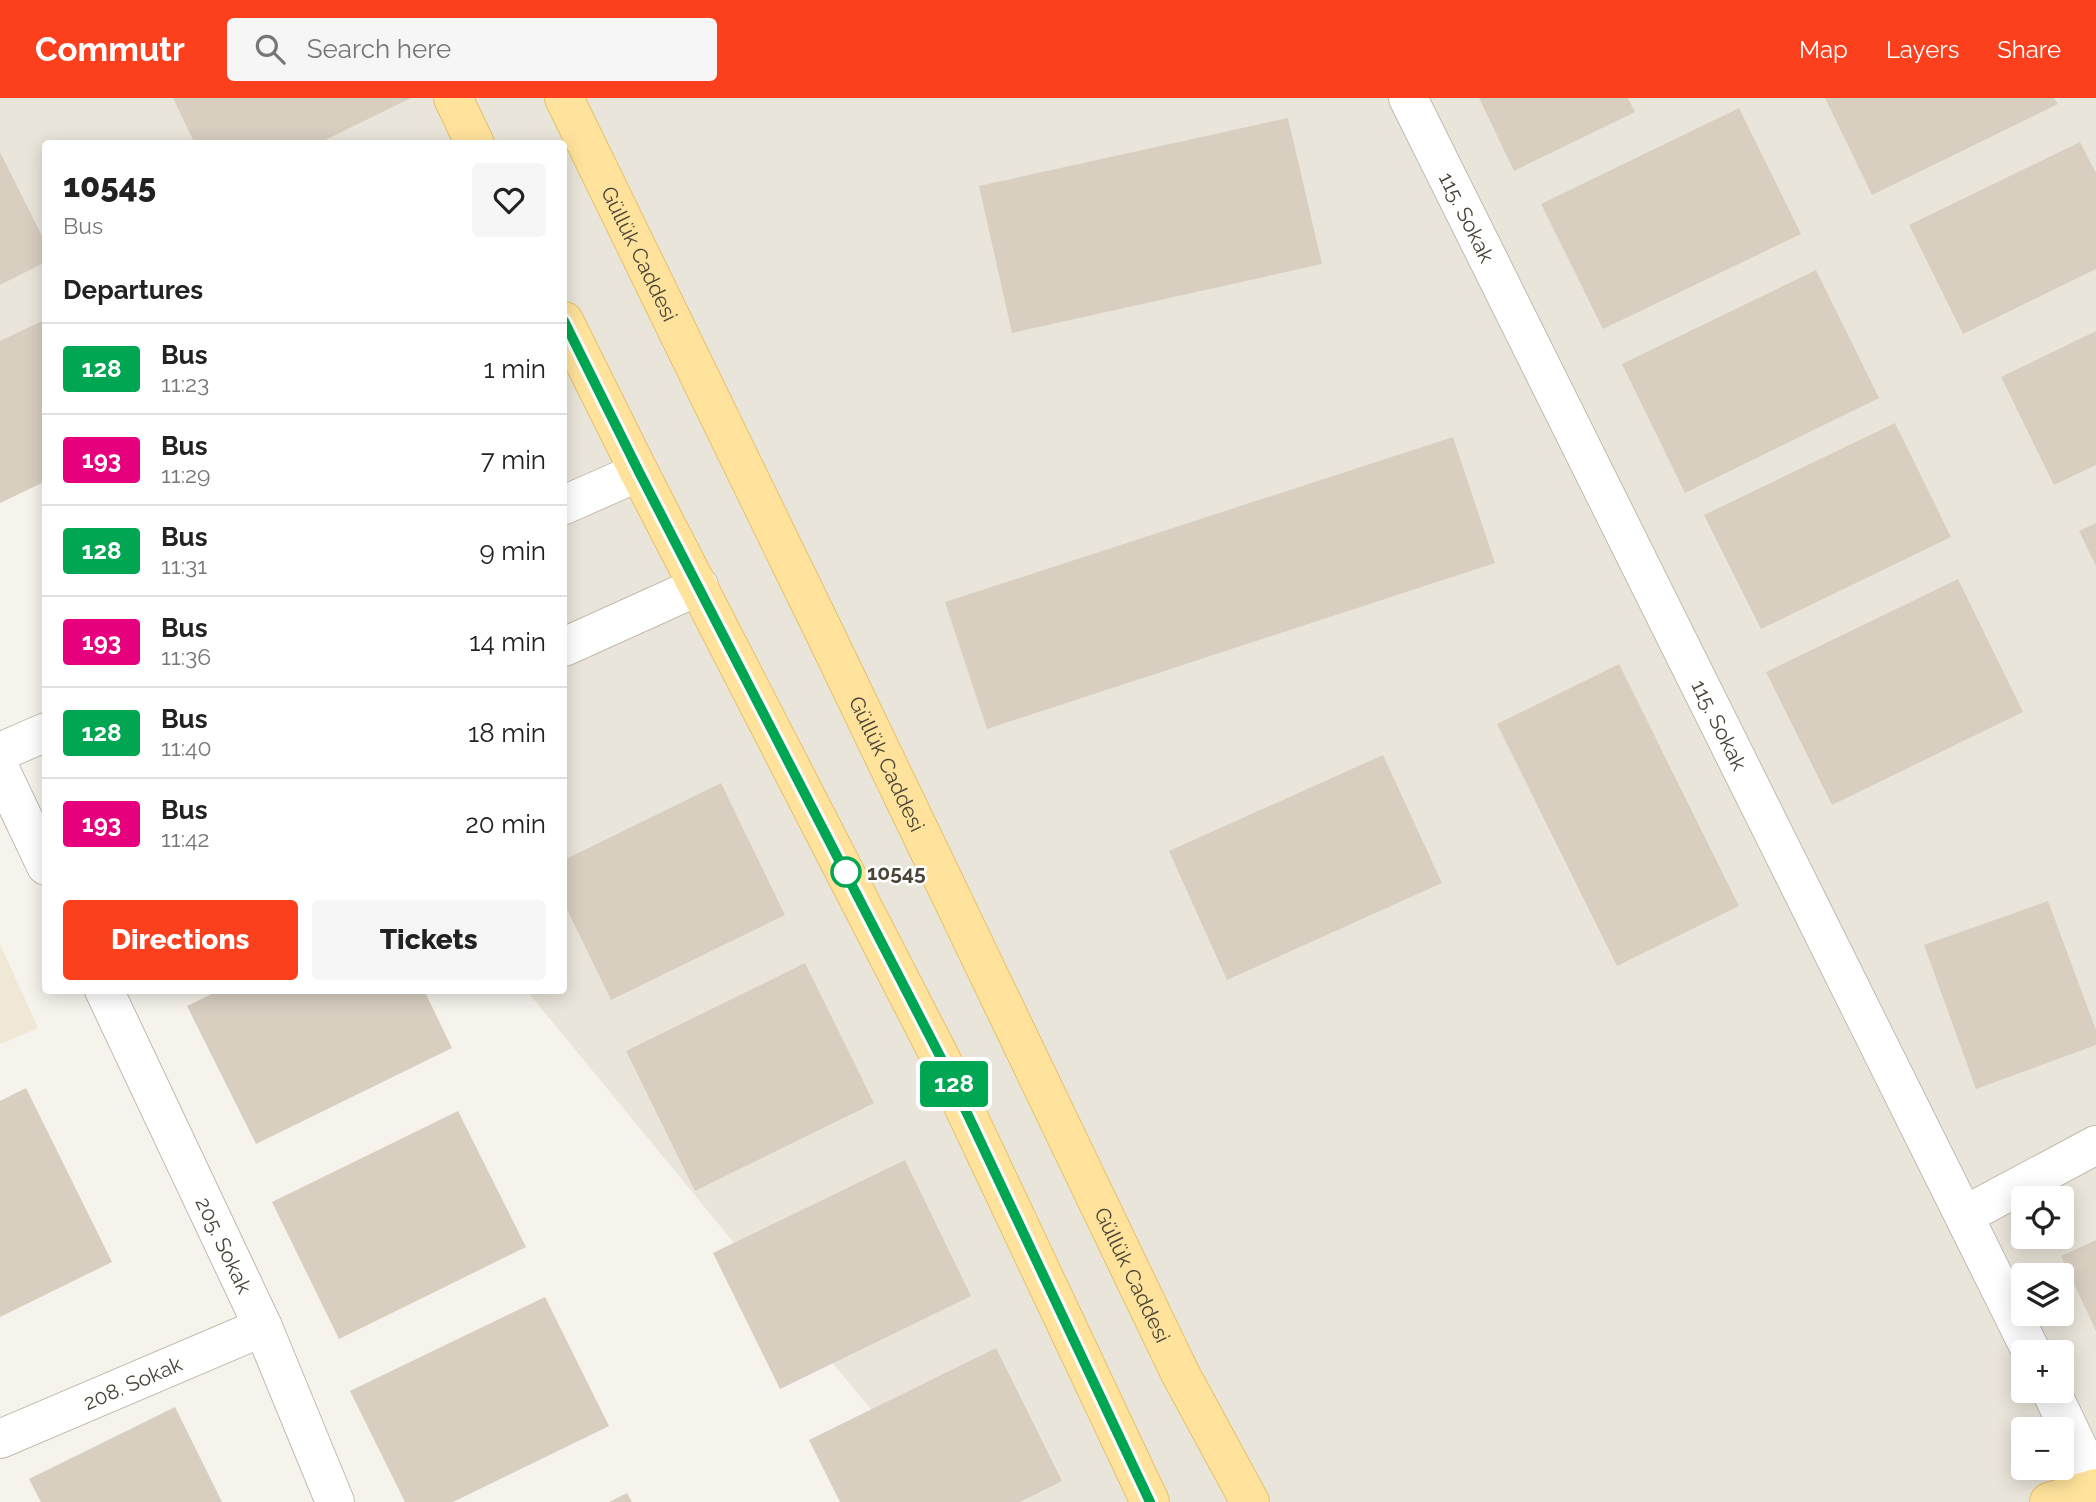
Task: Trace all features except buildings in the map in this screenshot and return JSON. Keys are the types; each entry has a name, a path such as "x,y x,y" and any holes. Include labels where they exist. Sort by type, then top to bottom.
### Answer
{"main road":[{"path":"453,98 473,140"},
{"name":"Güllük Caddesi","path":"564,98 1180,1373 1250,1502"},
{"path":"567,327 942,1060 1150,1502"},
{"path":"2049,1502 2096,1486"}],"street":[{"name":"115. Sokak","path":"1408,98 2026,1340"},
{"path":"567,504 639,472"},
{"path":"567,646 699,586"},
{"path":"0,752 42,734"},
{"path":"0,769 42,858"},
{"name":"205. Sokak","path":"106,994 263,1327 335,1502"},
{"path":"1965,1215 2096,1145"},
{"name":"208. Sokak","path":"0,1439 263,1327"},
{"path":"2057,1403 2096,1486"}],"shaded area":[{"path":"0,98 2096,98 2096,1502 947,1502 529,994 567,994 567,140 42,140 42,401 0,350"},
{"path":"0,944 38,1028 0,1044"}],"bus line":[{"name":"128","path":"567,327 942,1060 1150,1502"}],"place":[{"name":"10545","path":"846,872"}]}
